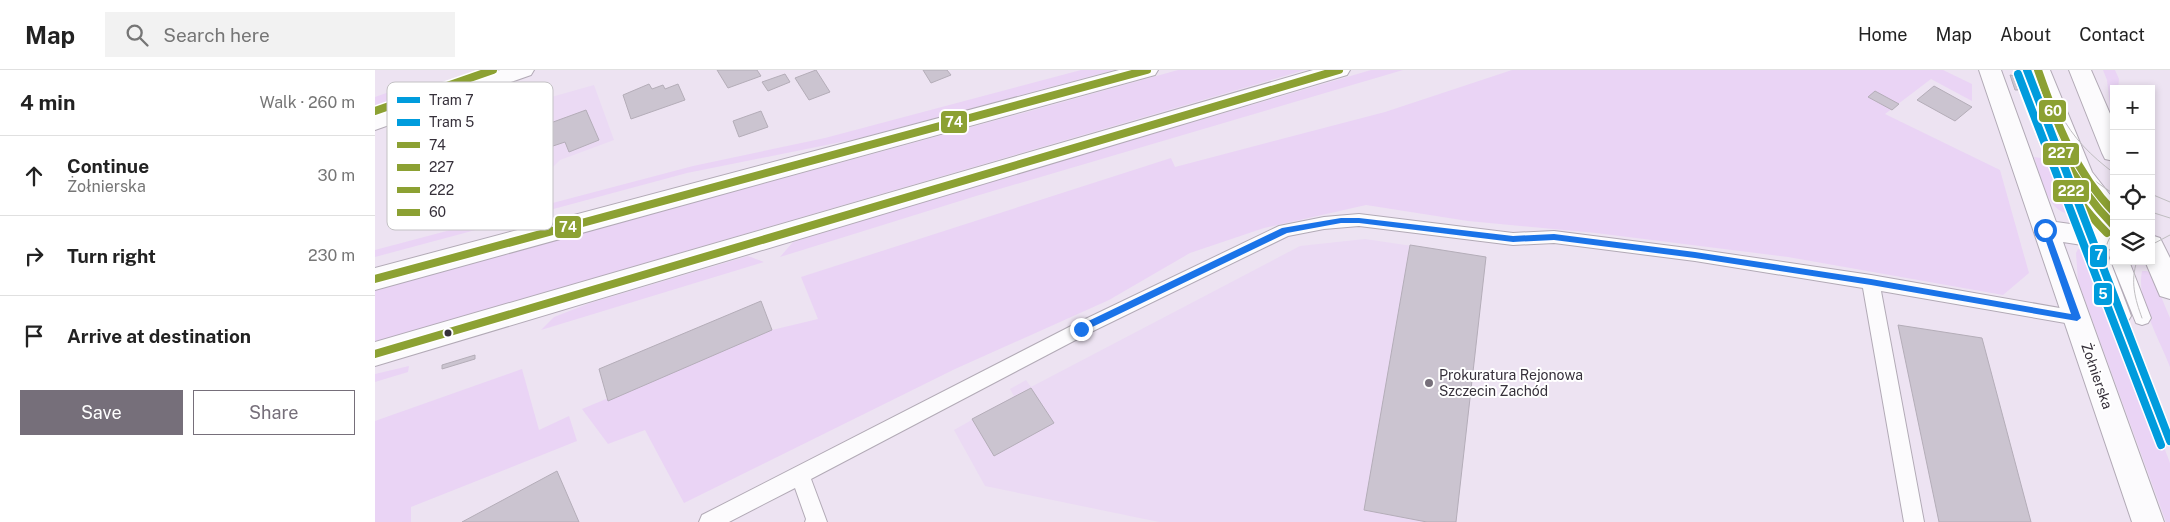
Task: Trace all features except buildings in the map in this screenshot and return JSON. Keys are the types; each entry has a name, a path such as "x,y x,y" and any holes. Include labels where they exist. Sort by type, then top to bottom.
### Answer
{"main road":[{"path":"375,279 1147,70"},
{"path":"375,354 994,170 1339,70"},
{"name":"Żołnierska","path":"1991,70 2148,522"},
{"path":"2080,70 2110,142"},
{"path":"485,82 512,72"},
{"path":"375,122 387,118"},
{"path":"2045,230 2110,235"},
{"path":"2155,246 2170,248"},
{"path":"2155,254 2170,288"}],"lane":[{"path":"2027,70 2076,173 2110,235"},
{"path":"2043,70 2076,173 2110,235"},
{"path":"709,522 1081,329 1285,230 1324,222 1359,220 1513,239 1554,237 1695,255 1871,282 2077,318"},
{"path":"2114,265 2122,316"},
{"path":"2122,265 2142,318"},
{"path":"1871,282 1914,522"},
{"path":"800,475 817,521 815,522"}],"shaded area":[{"path":"1081,70 1114,70 856,139 687,173 553,209 553,203 693,166 825,138"},
{"path":"1178,70 1305,70 375,342 375,290"},
{"path":"1371,70 1403,70 976,196 780,257 793,242 972,187"},
{"path":"1512,70 1943,70 1972,84 1972,101 1931,79 1885,114 2000,170 2029,273 2003,295 1788,257 1596,233 1468,221 1366,205 1264,228 1190,253 1109,300 955,369 684,503 645,430 608,444 582,409 772,330 818,319 801,277 1171,158 1175,167 1385,112"},
{"path":"2103,70 2115,70 2119,79 2118,85 2110,85 2110,106 2107,80"},
{"path":"594,85 614,140 560,160 553,167 553,97"},
{"path":"387,93 387,110 375,114 375,97"},
{"path":"2034,157 2055,160 2065,184 2068,211 2065,213 2058,210 2048,197"},
{"path":"451,230 475,230 375,257 375,250"},
{"path":"1365,239 1486,257 1456,522 1159,522 985,486 954,430 1014,396 1010,389 1026,380 1031,387 1300,246"},
{"path":"2084,247 2091,253 2170,463 2170,522 2166,522 2078,281 2076,253 2078,249"},
{"path":"748,256 764,262 541,330 554,317 590,303"},
{"path":"2142,271 2147,271 2152,275 2170,318 2170,367 2145,307 2141,283"},
{"path":"409,366 408,372 375,382 375,374"},
{"path":"522,369 539,430 569,416 577,441 411,507 411,522 375,522 375,421"}],"tram line":[{"name":"7","path":"2027,70 2170,441"},
{"name":"5","path":"2018,74 2161,445"},
{"path":"2060,113 2083,146 2110,170"},
{"path":"2051,129 2070,158 2095,181 2110,191"},
{"path":"2155,196 2170,202"},
{"path":"2155,213 2170,218"},
{"path":"2155,243 2170,235"},
{"path":"2109,281 2105,255 2110,237"},
{"path":"2136,265 2134,290 2142,318"}],"transit line":[{"name":"60","path":"458,82 493,70"},
{"name":"74","path":"375,279 1147,70"},
{"name":"74","path":"375,354 1339,70"},
{"name":"227","path":"2027,70 2043,113 2071,173 2097,209 2110,222"},
{"name":"60","path":"2038,70 2067,146 2087,181 2110,208"},
{"name":"222","path":"2018,73 2052,160 2075,198 2107,233"},
{"name":"60","path":"375,111 387,107"}],"place":[{"name":"Prokuratura Rejonowa Szczecin Zachód","path":"1429,383"}],"route":[{"path":"1081,329 1285,230 1324,222 1359,220 1513,239 1554,237 1695,255 1871,282 2077,318 2045,230"}]}
